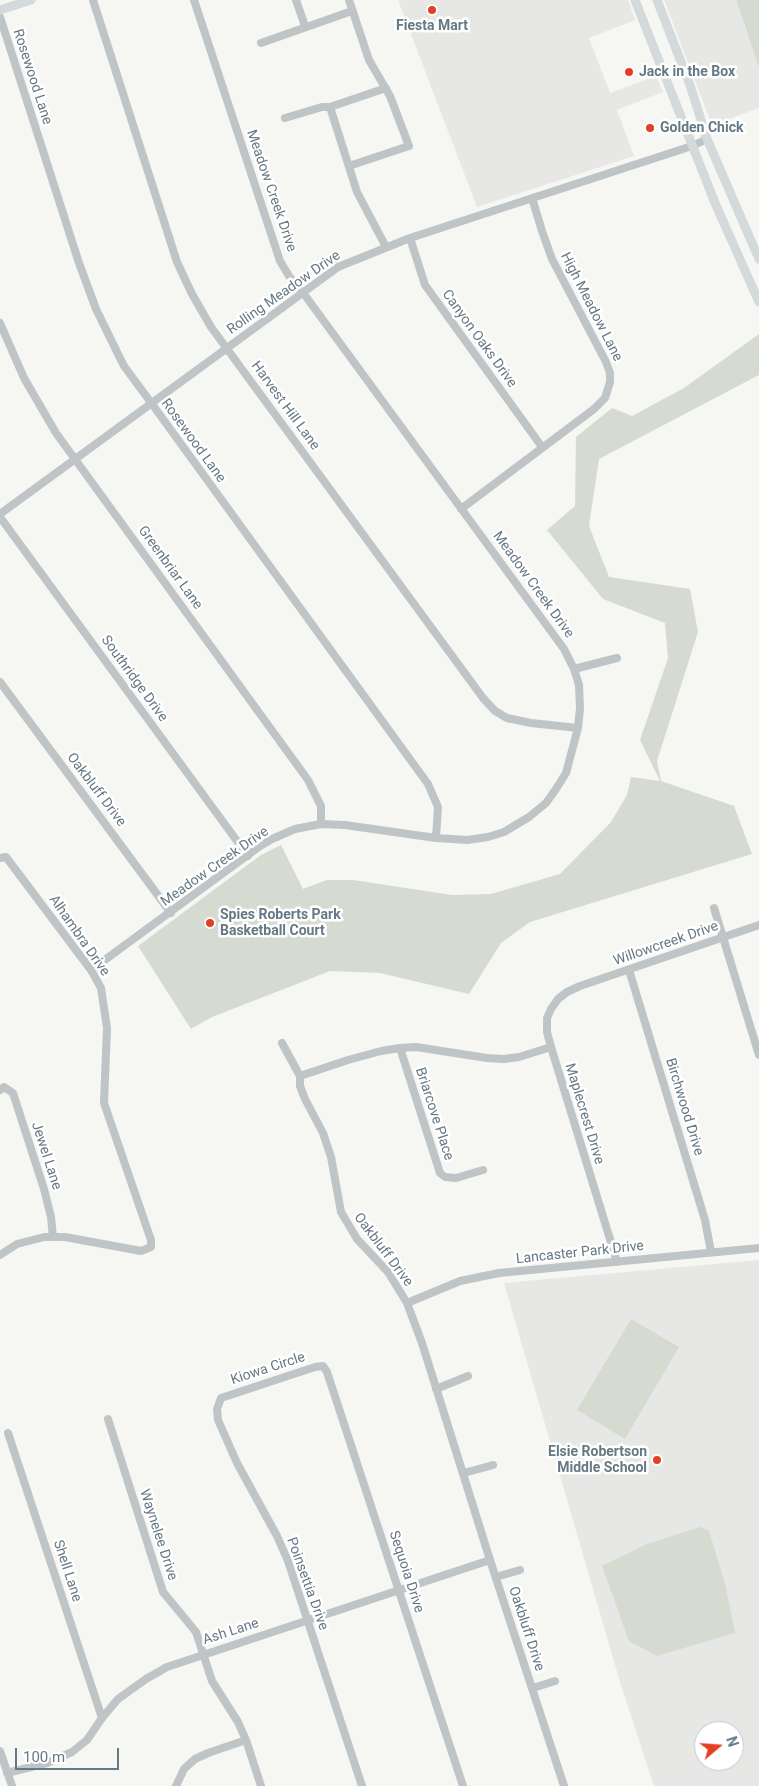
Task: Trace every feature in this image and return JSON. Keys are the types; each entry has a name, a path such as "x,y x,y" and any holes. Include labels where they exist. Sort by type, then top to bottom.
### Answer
{"main road":[{"path":"0,10 31,0"},
{"path":"635,0 729,239 759,302"},
{"path":"657,0 690,86 707,139 759,259"}],"street":[{"name":"Harvest Hill Lane","path":"93,0 177,262 211,327 483,698 495,711 507,718 531,723 578,728"},
{"name":"Meadow Creek Drive","path":"91,970 260,846 286,833 321,824 345,825 436,838 467,840 488,837 504,832 529,817 546,803 566,773 578,728 580,708 578,685 574,669 552,630 289,276 278,254 194,0"},
{"path":"296,0 304,26"},
{"path":"349,0 369,60 386,88 409,146 349,166"},
{"path":"261,43 304,26 352,11"},
{"name":"Rosewood Lane","path":"0,17 79,263 96,309 124,366 428,784 438,807 436,838"},
{"path":"285,118 322,107 330,107 386,88"},
{"path":"330,107 357,192 386,247"},
{"name":"Rolling Meadow Drive","path":"0,516 227,348 304,294 338,267 410,238 692,146 707,139"},
{"name":"High Meadow Lane","path":"461,509 594,409 605,398 610,382 610,373 552,260 532,198"},
{"name":"Canyon Oaks Drive","path":"410,238 425,285 542,447"},
{"name":"Greenbriar Lane","path":"0,323 24,378 45,417 308,780 320,806 321,824"},
{"name":"Southridge Drive","path":"0,516 248,856"},
{"path":"574,669 617,658"},
{"name":"Oakbluff Drive","path":"0,682 170,913"},
{"name":"Alhambra Drive","path":"0,858 6,857 91,970 100,988 107,1028 104,1103 151,1240 151,1247 141,1250 65,1237 53,1237"},
{"path":"714,908 759,1055"},
{"name":"Willowcreek Drive","path":"580,986 759,925"},
{"name":"Birchwood Drive","path":"629,970 702,1211 711,1252"},
{"name":"Maplecrest Drive","path":"580,986 558,999 551,1008 547,1018 551,1047 617,1262"},
{"name":"Oakbluff Drive","path":"282,1043 300,1076 300,1086 305,1099 323,1133 331,1157 341,1212 357,1239 388,1272 407,1303 422,1343 564,1786"},
{"path":"300,1076 381,1050 416,1047 503,1059 520,1057 551,1047"},
{"name":"Briarcove Place","path":"400,1048 440,1172 445,1177 456,1178 482,1170"},
{"name":"Jewel Lane","path":"2,1089 13,1093 44,1188 51,1217 53,1237"},
{"path":"0,1255 16,1244 44,1237 53,1237"},
{"name":"Lancaster Park Drive","path":"407,1303 460,1281 499,1273 759,1248"},
{"name":"Kiowa Circle","path":"221,1398 323,1366"},
{"name":"Sequoia Drive","path":"323,1366 328,1372 463,1786"},
{"path":"436,1389 468,1376"},
{"name":"Poinsettia Drive","path":"221,1398 217,1409 218,1420 237,1463 277,1536 288,1561 362,1786"},
{"name":"Waynelee Drive","path":"108,1419 163,1592 196,1632 212,1681 238,1722 261,1786"},
{"name":"Shell Lane","path":"8,1433 102,1718"},
{"path":"464,1473 493,1465"},
{"name":"Ash Lane","path":"7,1773 47,1763 72,1752 87,1740 118,1699 167,1667 490,1560"},
{"name":"Oakbluff Drive","path":"496,1577 520,1570"},
{"name":"Oakbluff Drive","path":"533,1688 555,1681"},
{"path":"176,1786 184,1769 195,1759 208,1752 246,1740"},
{"path":"0,1751 12,1786"}],"shaded area":[{"path":"398,0 628,0 635,20 589,38 610,93 656,76 663,92 617,110 634,156 477,207"},
{"path":"664,0 736,0 759,68 759,108 712,125"},
{"path":"736,0 759,0 759,68 744,23"},
{"path":"759,334 759,375 599,459 589,526 609,577 690,589 698,632 657,761 661,781 734,806 752,854 530,922 501,943 469,994 380,973 330,971 212,1017 191,1029 138,946 261,855 281,845 303,889 327,880 353,880 452,895 491,894 560,874 611,822 627,795 631,777 660,781 640,740 668,658 665,623 603,599 547,530 575,506 576,437 612,408 632,416 684,388"},
{"name":"Elsie Robertson Middle School","path":"759,1260 759,1786 654,1786 620,1682 504,1283"},
{"path":"631,1319 679,1347 625,1439 577,1410"},
{"path":"700,1527 709,1531 725,1583 735,1633 657,1656 629,1641 602,1566 647,1544"}],"place":[{"name":"Fiesta Mart","path":"432,10"},
{"name":"Jack in the Box","path":"629,72"},
{"name":"Golden Chick","path":"650,128"},
{"name":"Spies Roberts Park Basketball Court","path":"210,923"},
{"name":"Elsie Robertson Middle School","path":"657,1460"}]}
